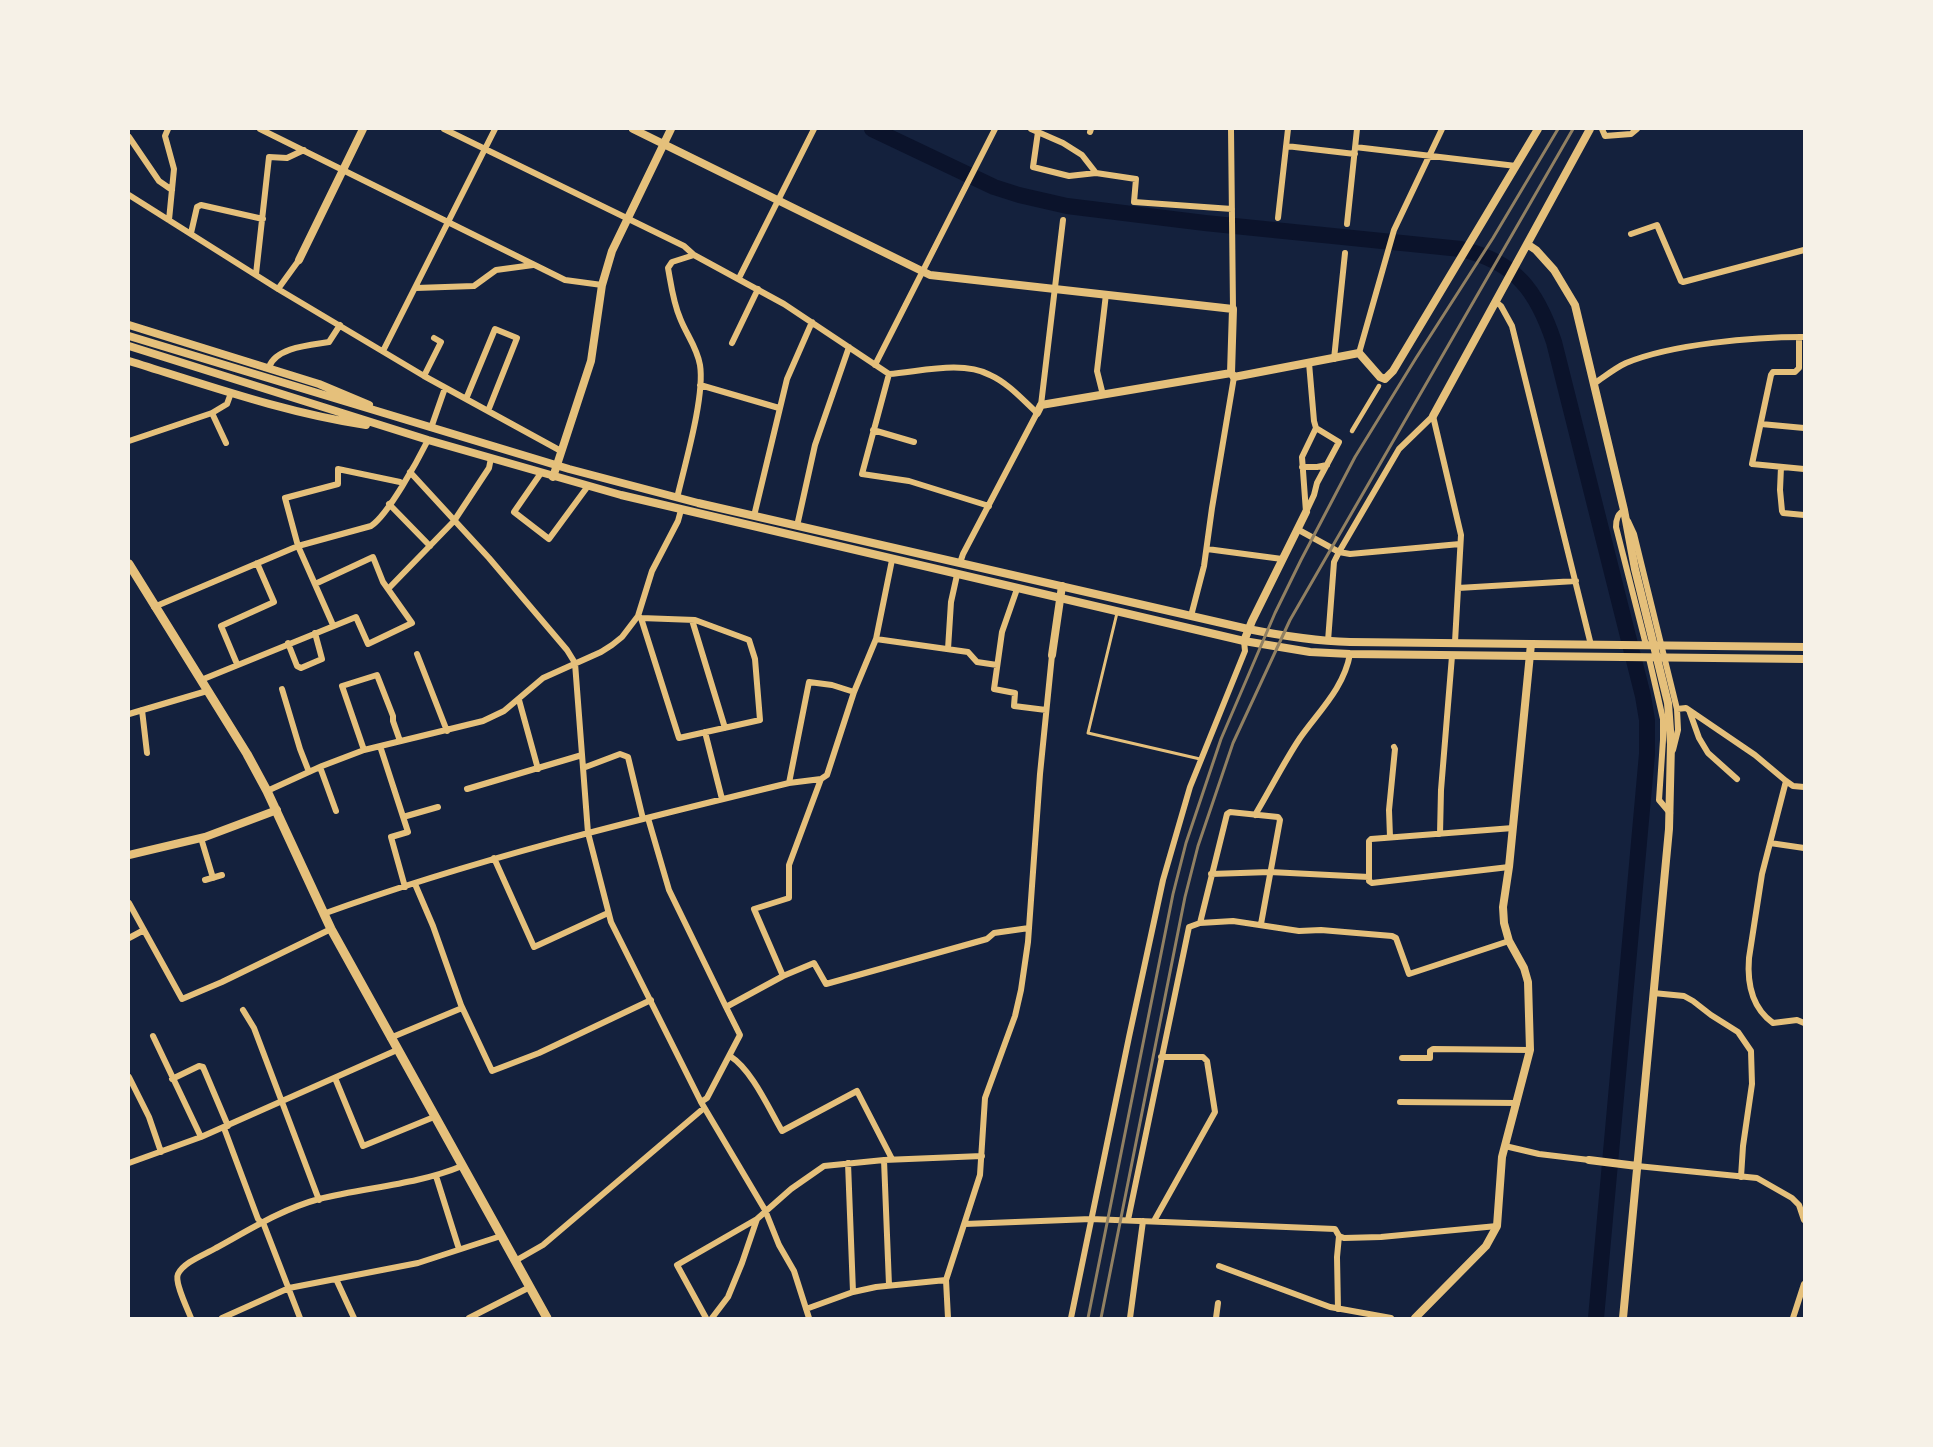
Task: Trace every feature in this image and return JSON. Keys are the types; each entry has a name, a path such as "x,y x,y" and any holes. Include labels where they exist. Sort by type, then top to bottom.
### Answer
{"main road":[{"path":"129,325 340,391 396,417"},
{"path":"129,336 557,466 677,498 1299,639 1804,647"},
{"path":"129,346 553,477 681,510 1244,641 1302,651 1350,654 1804,659"},
{"path":"129,361 322,418 393,429"},
{"path":"129,564 267,791 323,914 547,1318"}],"street":[{"path":"168,129 165,136 174,169 169,220"},
{"path":"278,289 299,260 363,129"},
{"path":"444,129 684,246 694,255 739,278 812,322 889,374 933,368 977,370 996,378 1039,409 1103,395 1359,353"},
{"path":"383,351 495,129"},
{"path":"633,129 930,275 1233,309"},
{"path":"553,477 594,350 602,285 612,251 671,129"},
{"path":"739,278 814,129"},
{"path":"875,365 994,129"},
{"path":"1191,616 1207,549 1233,375 1231,129"},
{"path":"1278,218 1288,129"},
{"path":"1347,224 1357,129"},
{"path":"1359,353 1394,230 1442,129"},
{"path":"1359,353 1380,377 1384,379 1388,377 1538,129"},
{"path":"1328,641 1334,562 1339,552 1399,449 1433,416 1590,129"},
{"path":"1602,129 1605,136 1631,134 1637,129"},
{"path":"264,130 565,280 602,285"},
{"path":"1096,173 1082,155 1063,143 1034,130 1033,167 1069,176 1096,173 1136,179 1134,202 1232,211"},
{"path":"129,137 159,182 172,190"},
{"path":"1286,146 1429,156 1516,166"},
{"path":"256,274 269,157 287,158 304,150"},
{"path":"129,195 278,289 424,376 561,451"},
{"path":"191,234 197,207 201,205 263,219"},
{"path":"960,563 1039,409 1063,220"},
{"path":"1631,234 1657,225 1683,282 1804,250"},
{"path":"1527,244 1536,250 1554,270 1575,305 1671,722 1670,813 1623,1318"},
{"path":"1334,358 1345,253"},
{"path":"677,498 700,385 700,367 696,349 680,318 669,268 672,262 694,255"},
{"path":"416,288 474,286 496,270 533,264"},
{"path":"732,343 758,289"},
{"path":"1103,395 1098,371 1106,294"},
{"path":"1496,302 1501,306 1512,326 1591,645"},
{"path":"754,516 787,379 812,322"},
{"path":"269,367 273,359 287,351 305,345 329,342 340,325"},
{"path":"466,399 495,329 517,338 488,411"},
{"path":"424,376 441,342 434,338"},
{"path":"1594,384 1623,364 1687,347 1756,339 1802,338 1800,366 1795,372 1771,373 1752,464 1804,469"},
{"path":"797,526 815,445 849,347"},
{"path":"1071,1318 1154,916 1182,811 1200,759 1245,651 1244,641 1248,629 1306,512 1317,483 1339,442 1316,428 1309,363"},
{"path":"889,374 862,474 909,481 989,506"},
{"path":"700,385 779,408"},
{"path":"1352,431 1379,386"},
{"path":"431,428 445,388"},
{"path":"129,441 212,413 227,404 231,393"},
{"path":"212,413 226,443"},
{"path":"1433,416 1459,525 1455,642"},
{"path":"1761,424 1804,428"},
{"path":"1306,512 1302,454 1316,428"},
{"path":"873,430 914,442"},
{"path":"154,607 298,546 371,526 403,484 428,440"},
{"path":"389,588 454,521 489,468 491,458"},
{"path":"1302,467 1327,465"},
{"path":"1781,467 1782,511 1804,515"},
{"path":"333,625 298,546 285,498 338,484 338,469 403,484"},
{"path":"410,472 489,558 567,651 574,663 588,833 608,913 703,1105 765,1210 779,1245 794,1271 809,1318"},
{"path":"541,473 514,512 549,539 588,486"},
{"path":"389,504 430,546"},
{"path":"267,791 364,750 483,722 519,700 543,678 612,645 640,617 652,571 678,521 681,510"},
{"path":"1624,510 1616,520 1616,527 1646,645"},
{"path":"1624,510 1634,534 1677,710 1678,730 1670,762"},
{"path":"1297,529 1339,552 1350,554 1460,544"},
{"path":"1207,549 1282,559"},
{"path":"201,680 356,616 368,644 412,623 383,582 373,557 315,584"},
{"path":"323,914 494,858 722,799 789,783 820,779 827,775 854,692 876,639 892,560"},
{"path":"237,664 221,626 274,602 257,563"},
{"path":"948,649 951,602 957,575"},
{"path":"1458,588 1576,581"},
{"path":"948,1318 946,1280 980,1175 985,1098 1015,1016 1022,990 1046,710 1062,586"},
{"path":"1017,589 1002,632 994,689 1015,693 1014,706 1046,710"},
{"path":"640,617 692,620 749,640 755,659 760,720 679,738 640,617"},
{"path":"692,620 724,728"},
{"path":"288,643 298,667 321,660 322,655 315,633"},
{"path":"876,639 968,652 976,662 997,664"},
{"path":"1415,1318 1486,1246 1497,1226 1502,1157 1530,1050 1528,982 1524,968 1509,941 1503,907 1531,644"},
{"path":"417,654 447,731"},
{"path":"1255,815 1299,740 1324,709 1336,689 1348,667 1350,654"},
{"path":"1440,834 1441,790 1452,656"},
{"path":"1649,658 1663,719 1664,740 1659,800 1670,813"},
{"path":"364,750 342,686 377,675 400,741"},
{"path":"789,783 809,682 832,685 854,692"},
{"path":"282,689 309,772"},
{"path":"129,714 207,691"},
{"path":"519,700 537,769"},
{"path":"1677,710 1686,708 1755,755 1793,786 1804,787"},
{"path":"142,710 147,753"},
{"path":"1689,710 1699,738 1708,753 1737,779"},
{"path":"705,732 722,799"},
{"path":"380,746 408,832 391,837 405,887"},
{"path":"1390,837 1389,810 1394,747"},
{"path":"515,1261 543,1245 703,1105 740,1035 669,890 645,819 628,757 620,754 583,768"},
{"path":"467,789 582,755"},
{"path":"320,767 336,811"},
{"path":"783,976 754,909 789,898 789,865 820,779"},
{"path":"1786,781 1762,874 1749,958 1750,984 1758,1008 1773,1023 1797,1020 1804,1023"},
{"path":"403,817 438,807"},
{"path":"129,855 201,838 277,810"},
{"path":"1200,923 1228,812 1278,817 1280,820 1261,924"},
{"path":"1509,867 1372,883 1369,880 1369,841 1371,838 1513,828"},
{"path":"201,838 213,878"},
{"path":"1770,843 1804,848"},
{"path":"494,858 534,948 608,913"},
{"path":"1211,873 1270,872 1369,877"},
{"path":"205,880 222,875"},
{"path":"415,884 433,926 462,1008 492,1071 531,1056 651,1000"},
{"path":"129,903 182,999 331,929"},
{"path":"1128,1220 1188,928 1191,925 1233,921 1299,932 1330,931 1395,937 1409,974 1509,941"},
{"path":"726,1007 783,976 814,963 826,984 987,939 994,933 1029,928"},
{"path":"129,938 144,930"},
{"path":"1653,993 1684,996 1693,1001 1743,1036 1751,1051 1752,1084 1741,1177"},
{"path":"390,1038 462,1008"},
{"path":"243,1010 254,1028 319,1200"},
{"path":"153,1036 201,1137"},
{"path":"1402,1058 1430,1058 1430,1051 1433,1049 1530,1050"},
{"path":"129,1163 226,1127 397,1050"},
{"path":"730,1056 736,1060 756,1086 782,1131 857,1091 888,1160 889,1285"},
{"path":"1154,1221 1215,1112 1207,1061 1203,1057 1161,1057"},
{"path":"172,1079 203,1066 258,1219 264,1225 300,1318"},
{"path":"129,1077 149,1117 161,1152"},
{"path":"335,1078 363,1146 434,1117"},
{"path":"1400,1102 1517,1103"},
{"path":"1505,1146 1539,1154 1623,1165 1757,1178 1792,1198 1799,1205 1804,1220"},
{"path":"706,1318 677,1265 757,1219 791,1189 824,1167 888,1160 982,1156"},
{"path":"848,1163 853,1292"},
{"path":"191,1318 177,1281 178,1275 198,1258 261,1222 319,1200 404,1184 436,1176 462,1166"},
{"path":"436,1176 459,1250"},
{"path":"712,1318 728,1297 757,1219"},
{"path":"965,1224 1091,1219 1335,1229 1339,1236 1338,1310"},
{"path":"1130,1318 1143,1221"},
{"path":"1339,1236 1344,1238 1381,1237 1497,1226"},
{"path":"222,1318 289,1288 418,1263 501,1236"},
{"path":"1219,1266 1338,1310 1391,1318"},
{"path":"336,1279 354,1318"},
{"path":"807,1309 853,1292 889,1285 946,1280"},
{"path":"1793,1318 1804,1284"},
{"path":"469,1318 530,1287"},
{"path":"1216,1318 1218,1303"}],"lane":[{"path":"1117,613 1088,733 1200,759"}],"waterway":[{"path":"872,129 994,187 1019,195 1067,206 1205,223 1461,249 1496,262 1522,281 1532,294 1554,342 1643,696 1647,720 1647,754 1596,1318"}],"railway":[{"path":"1088,1318 1173,894 1186,843 1221,739 1275,613 1355,457 1493,238 1558,129"},
{"path":"1101,1318 1185,897 1198,846 1233,743 1290,620 1573,129"}]}
